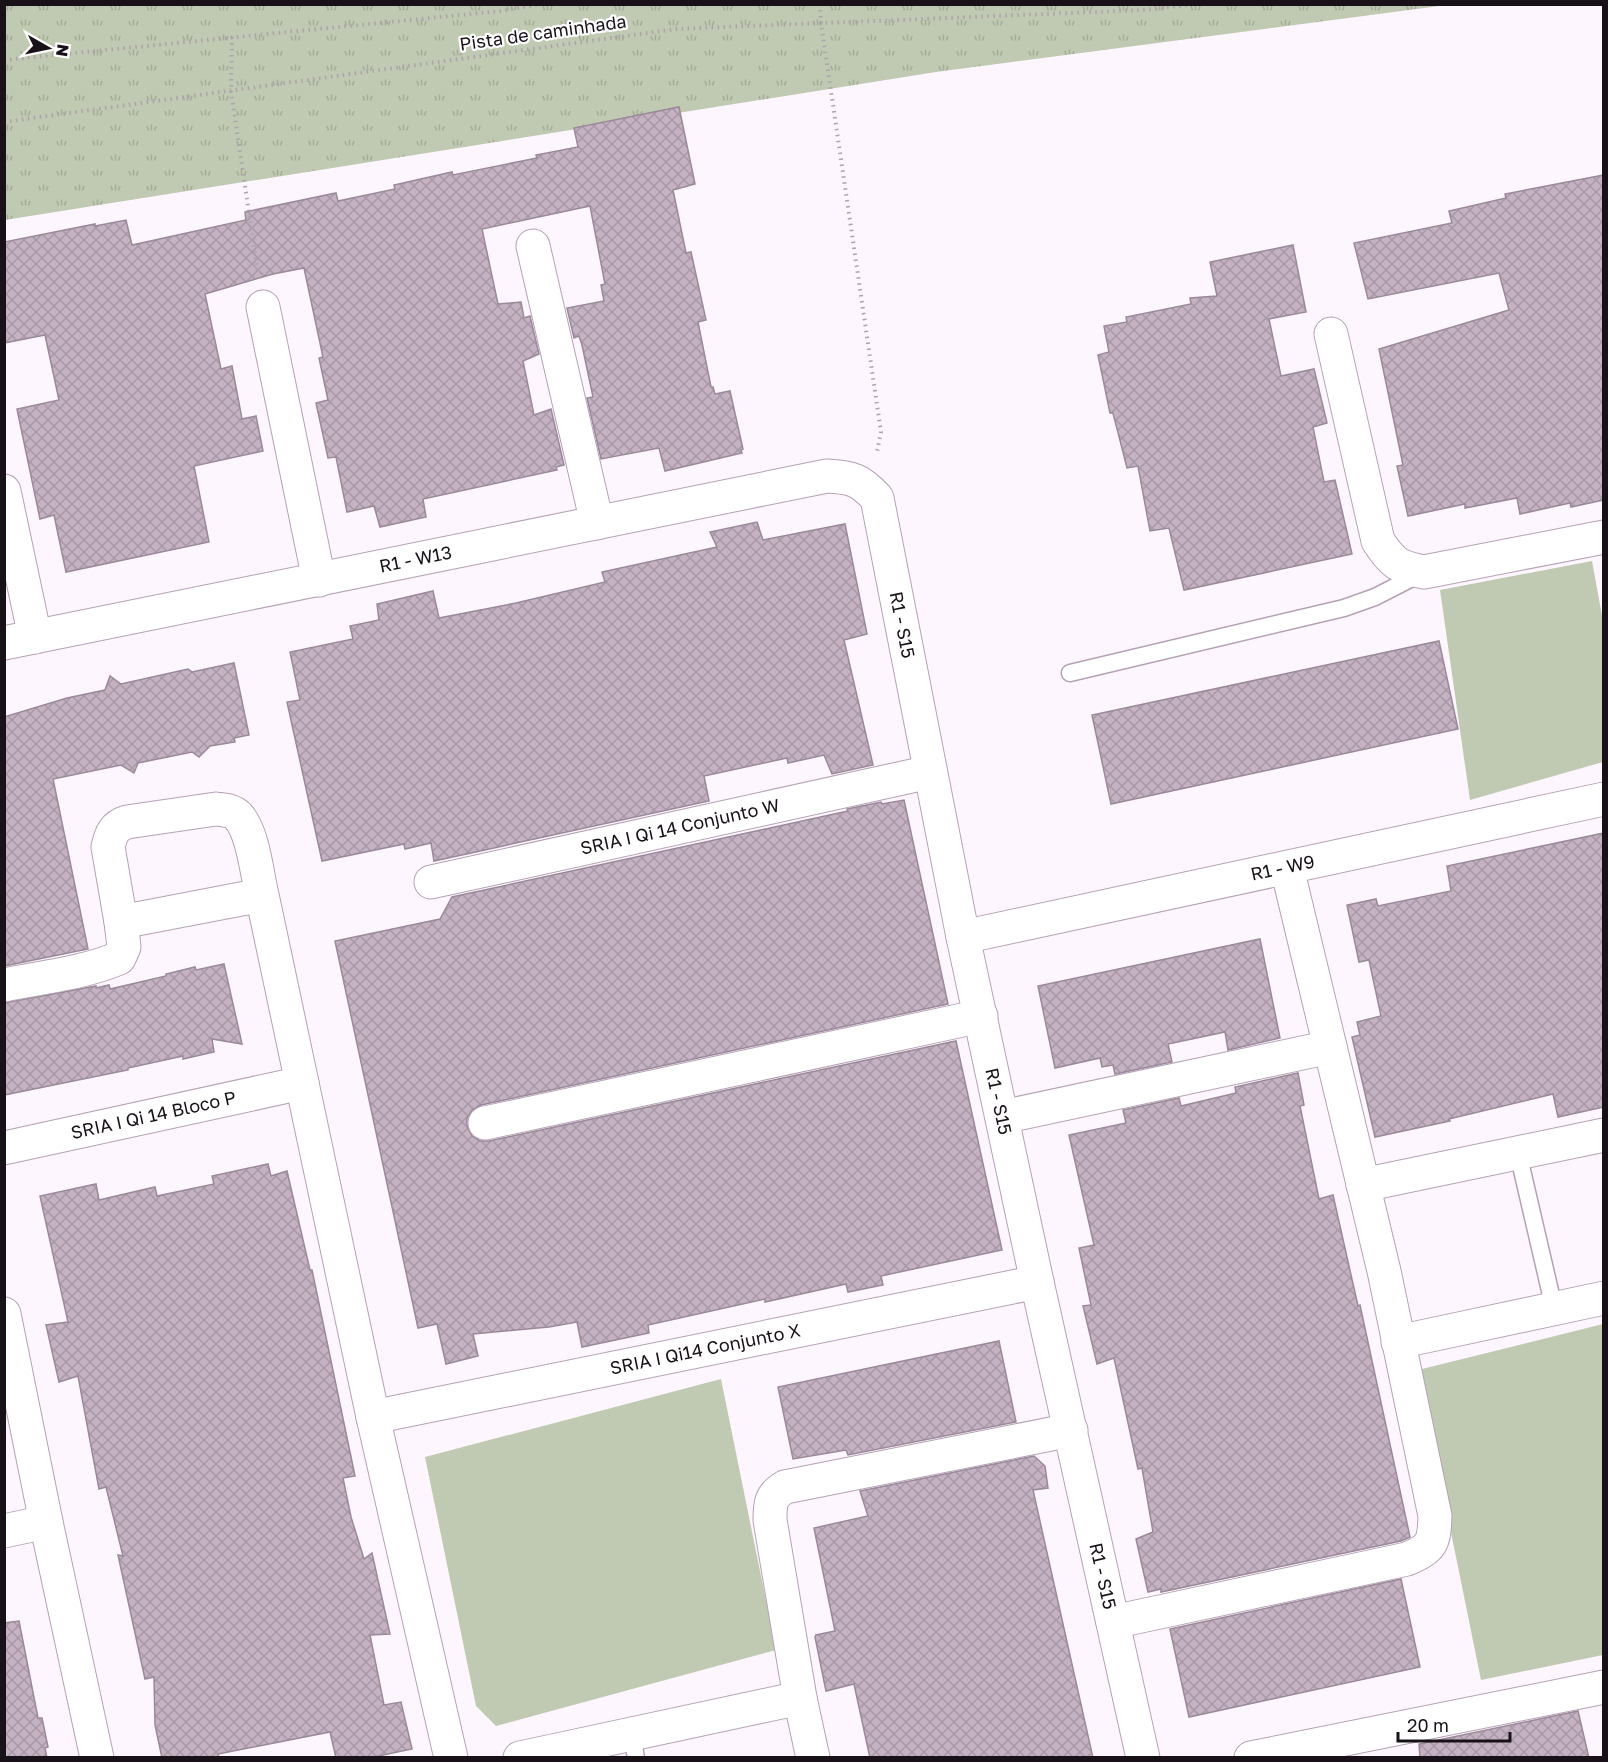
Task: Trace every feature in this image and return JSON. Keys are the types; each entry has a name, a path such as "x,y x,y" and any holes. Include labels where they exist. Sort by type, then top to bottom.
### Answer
{"street":[{"path":"533,246 597,523"},
{"path":"262,307 320,580"},
{"path":"1331,334 1378,541 1390,558 1404,569 1424,572 1604,537"},
{"name":"R1 - W13","path":"20,640 827,476 849,477 865,486 877,498"},
{"path":"4,491 20,640"},
{"name":"R1 - S15","path":"877,498 963,937 1143,1758"},
{"name":"SRIA I Qi 14 Conjunto W","path":"431,882 930,772"},
{"name":"R1 - W9","path":"963,937 1604,799"},
{"path":"4,984 80,970 120,958 124,947 108,847 110,835 118,825 216,809 229,810 238,816 248,831 373,1417 451,1758"},
{"path":"1113,1622 1407,1559 1425,1551 1434,1536 1435,1516 1384,1271 1287,867"},
{"path":"121,922 262,895"},
{"path":"485,1123 981,1016"},
{"path":"1002,1117 1330,1047"},
{"name":"SRIA I Qi 14 Bloco P","path":"4,1148 302,1083"},
{"path":"1363,1185 1604,1135"},
{"name":"SRIA I Qi14 Conjunto X","path":"373,1417 1037,1282"},
{"path":"1398,1342 1604,1298"},
{"path":"4,1314 97,1758"},
{"path":"813,1758 800,1698 770,1520 770,1505 776,1493 785,1487 1071,1430"},
{"path":"4,1531 46,1522"},
{"path":"1251,1758 1604,1687"},
{"path":"520,1758 634,1746 800,1698"}],"lane":[{"path":"1070,673 1344,608 1375,597 1424,572"},
{"path":"1518,1153 1554,1308"}],"path":[{"path":"4,60 501,11 540,4"},
{"path":"820,4 881,432 876,455 877,498"},
{"name":"Pista de caminhada","path":"4,122 676,28 1143,10 1197,4"},
{"path":"232,37 231,91 262,307"}],"green space":[{"path":"5,5 1447,5 936,72 5,220"},
{"path":"1592,561 1603,621 1603,762 1470,800 1440,590"},
{"path":"1603,1324 1603,1655 1481,1680 1418,1370"},
{"path":"721,1379 776,1650 496,1726 476,1706 425,1457"}],"building":[{"path":"679,107 695,184 673,190 686,253 691,252 706,320 698,322 711,387 715,394 730,391 742,453 665,471 659,448 601,459 587,398 593,397 582,345 579,336 574,338 567,308 604,301 601,285 605,284 590,206 482,229 498,304 521,302 524,318 530,316 539,354 523,361 534,415 551,409 564,465 556,467 557,470 423,499 426,517 380,527 374,506 347,512 336,457 328,458 316,403 328,400 319,358 323,357 304,268 273,274 205,294 221,369 232,366 242,419 256,416 263,451 194,466 209,542 66,572 54,515 40,519 17,409 59,400 45,335 4,343 4,242 126,220 132,245 246,220 245,212 336,193 338,201 395,189 394,185 452,172 453,175 537,158 536,155 578,147 574,128"},
{"path":"1604,175 1604,500 1571,507 1570,503 1520,514 1517,498 1465,508 1465,504 1408,516 1397,466 1403,465 1379,349 1509,310 1499,273 1368,299 1354,243 1452,223 1449,211 1506,198 1505,194"},
{"path":"1293,245 1306,312 1269,319 1281,376 1314,369 1327,423 1313,427 1324,482 1335,480 1352,554 1184,590 1169,528 1150,531 1138,466 1127,468 1113,413 1110,413 1098,355 1109,352 1104,326 1127,322 1126,317 1191,304 1190,298 1217,296 1210,262"},
{"path":"757,522 763,540 845,524 867,634 844,640 873,765 832,774 824,755 788,763 787,758 704,776 709,801 434,861 431,843 405,849 404,844 322,861 287,702 300,700 290,652 353,639 350,626 379,620 377,604 433,591 439,618 516,603 605,582 602,572 717,547 710,532"},
{"path":"1439,641 1458,729 1111,804 1092,715"},
{"path":"234,663 249,735 234,738 235,742 210,746 199,757 192,752 138,763 134,773 121,765 53,779 88,949 4,966 4,717 67,698 105,690 110,676 121,684 188,669 192,672"},
{"path":"904,800 948,1004 481,1105 472,1110 467,1118 467,1126 472,1136 480,1141 489,1141 956,1041 1002,1250 881,1276 883,1285 848,1292 846,1284 765,1302 765,1299 648,1325 649,1333 582,1347 577,1322 473,1334 478,1356 446,1364 437,1324 418,1328 335,941 440,919 452,897 848,811 847,809"},
{"path":"1604,833 1604,1107 1558,1117 1553,1094 1449,1119 1450,1121 1375,1137 1352,1037 1360,1035 1357,1022 1381,1016 1369,960 1359,962 1347,905 1376,899 1378,906 1451,891 1447,866"},
{"path":"1260,939 1280,1038 1228,1050 1225,1032 1168,1044 1172,1062 1115,1074 1113,1065 1102,1067 1100,1058 1055,1068 1038,986"},
{"path":"224,964 242,1044 212,1039 214,1052 183,1059 183,1056 128,1068 128,1070 4,1095 4,1003 96,986 96,988 109,985 110,989 195,967 196,970"},
{"path":"1298,1073 1304,1105 1300,1106 1319,1199 1333,1195 1358,1306 1360,1305 1410,1537 1401,1541 1161,1592 1161,1589 1148,1592 1136,1539 1153,1532 1142,1468 1138,1469 1114,1358 1097,1364 1083,1306 1091,1305 1079,1248 1094,1245 1069,1135 1126,1123 1123,1110 1179,1098 1181,1106 1236,1093 1235,1087"},
{"path":"268,1164 271,1176 287,1171 310,1270 312,1270 355,1476 343,1478 351,1517 364,1559 372,1553 390,1634 370,1635 384,1705 401,1702 412,1749 369,1758 336,1758 330,1732 218,1754 219,1758 162,1758 155,1725 154,1677 145,1679 118,1555 123,1556 106,1487 99,1489 78,1376 59,1382 46,1325 68,1322 40,1196 96,1184 99,1200 155,1187 157,1196 214,1184 212,1176"},
{"path":"999,1341 1016,1422 848,1455 846,1450 793,1459 778,1387"},
{"path":"1034,1456 1045,1466 1048,1488 1033,1490 1093,1758 870,1758 854,1684 826,1691 815,1637 835,1631 814,1528 868,1516 860,1491"},
{"path":"1401,1579 1420,1667 1189,1717 1170,1629"},
{"path":"19,1621 38,1718 42,1718 48,1747 45,1748 47,1758 4,1758 4,1623"},
{"path":"1578,1711 1589,1758 1420,1758 1419,1744"}]}
